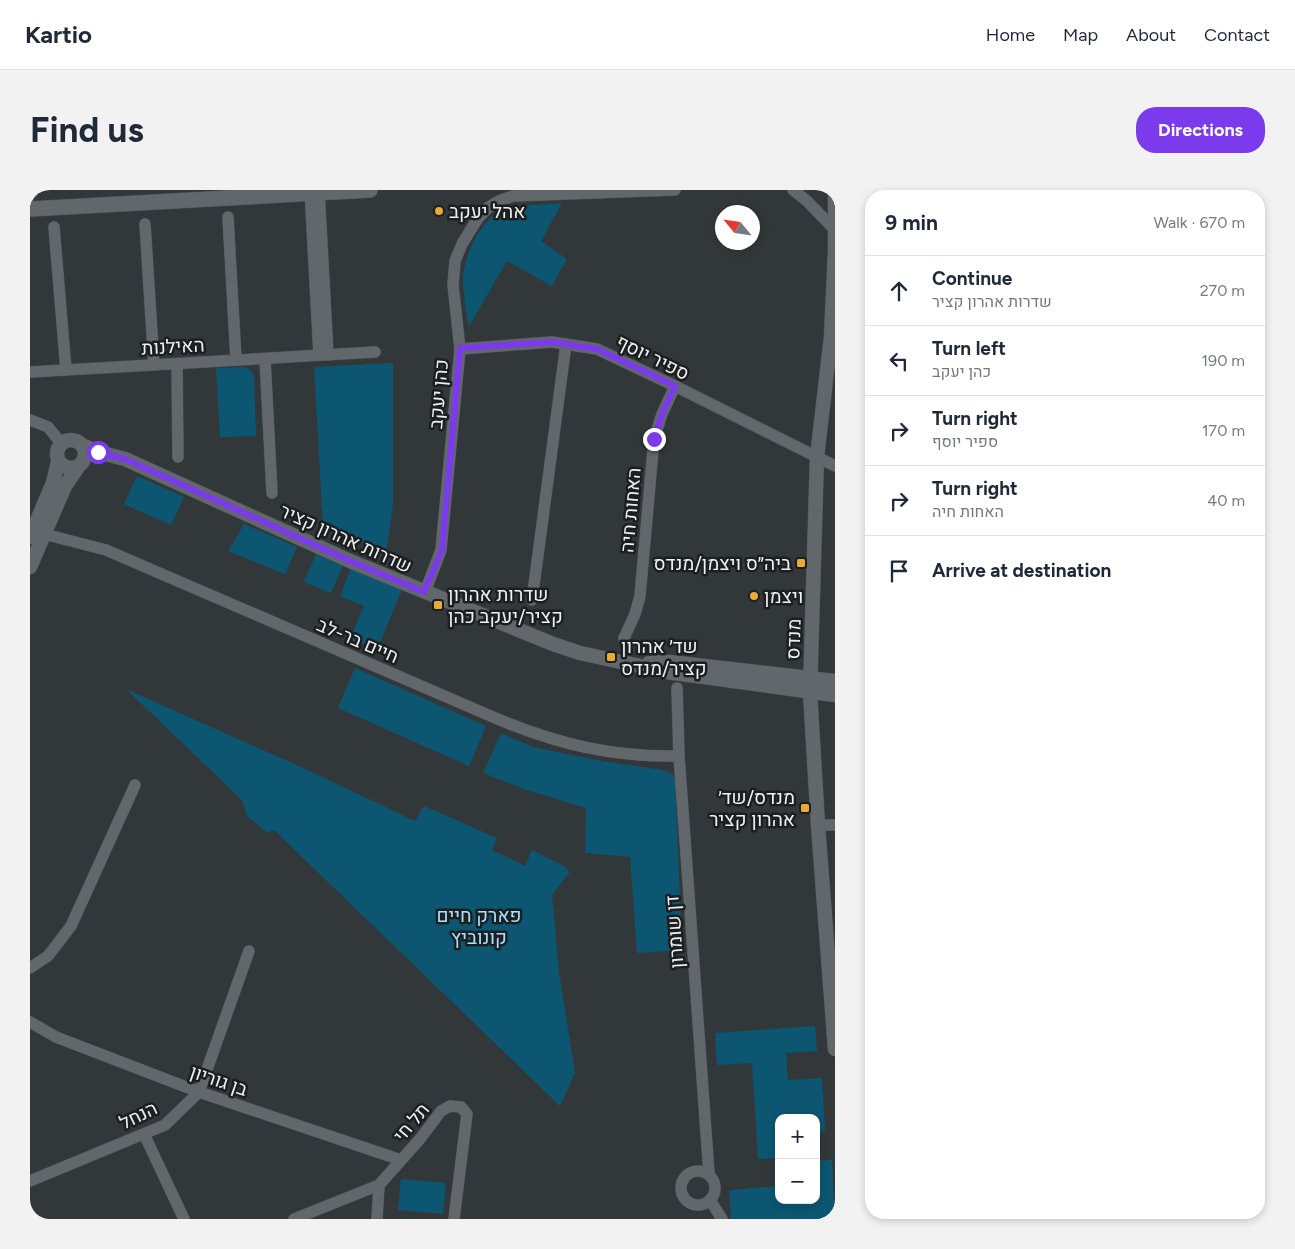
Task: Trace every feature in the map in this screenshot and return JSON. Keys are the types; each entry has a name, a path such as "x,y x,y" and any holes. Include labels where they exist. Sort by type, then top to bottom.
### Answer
{"main road":[{"path":"30,209 370,190"}],"street":[{"name":"כהן יעקב","path":"424,592 442,550 460,348 453,285 455,261 470,230 489,207 513,196 675,190"},
{"path":"793,190 807,201 835,230"},
{"path":"315,192 323,355"},
{"name":"מנדס","path":"835,195 833,337 817,457 810,685 818,826 835,1049"},
{"path":"228,217 236,360"},
{"path":"145,224 154,365"},
{"path":"54,227 66,370"},
{"name":"ספיר יוסף","path":"460,348 552,342 597,349 835,466"},
{"path":"532,600 566,344"},
{"name":"האילנות","path":"30,372 375,352"},
{"path":"265,359 272,493"},
{"path":"178,364 178,457"},
{"name":"האחות חיה","path":"624,638 635,614 640,596 657,427 675,386"},
{"path":"30,420 48,427 61,443"},
{"path":"30,567 35,537 58,462 56,452 61,443 75,440 82,445 85,455 35,537"},
{"name":"שדרות אהרון קציר","path":"82,445 98,452 125,459 350,561 424,592 580,653 667,672 810,685 835,681"},
{"path":"58,462 69,469 95,457 110,455"},
{"name":"חיים בר-לב","path":"35,537 106,550 544,737 571,745 621,754 679,756"},
{"name":"שדרות אהרון קציר","path":"810,685 835,695"},
{"name":"דן שומרון","path":"677,688 679,756 709,1174"},
{"path":"30,968 48,956 71,926 136,785"},
{"path":"818,826 835,825"},
{"name":"הנחל","path":"30,1181 165,1125 198,1092 249,951"},
{"name":"בן גוריון","path":"30,1022 56,1037 198,1092 401,1160"},
{"name":"תל חי","path":"379,1185 420,1140 442,1112 450,1106 461,1107 467,1114 454,1219"},
{"path":"144,1134 184,1219"},
{"path":"693,1172 709,1174 715,1184 715,1190 710,1200 705,1204 694,1204 685,1199 681,1189 684,1178 693,1172"},
{"path":"294,1219 379,1185 377,1219"},
{"path":"710,1200 722,1219"}],"green space":[{"path":"562,203 541,241 567,259 552,286 507,261 469,326 463,280 464,271 469,251 486,223 493,216 507,209"},
{"path":"393,363 393,503 386,554 323,526 314,367"},
{"path":"216,368 248,368 254,375 256,436 220,437"},
{"path":"137,476 184,497 171,525 124,504"},
{"path":"244,524 297,547 285,574 228,551"},
{"path":"316,554 343,566 331,593 304,582"},
{"path":"351,568 402,589 377,650 350,639 364,606 340,596"},
{"path":"355,668 486,726 469,766 338,708"},
{"name":"פארק חיים קונוביץ","path":"126,689 301,767 415,821 424,806 497,838 492,850 525,866 532,850 564,866 570,872 552,895 559,972 575,1073 560,1106 274,830 268,833 247,816 242,800"},
{"path":"501,733 533,747 601,761 663,770 675,776 682,950 637,953 630,857 585,853 586,808 527,790 483,773"},
{"path":"815,1026 817,1051 786,1053 788,1080 822,1078 825,1132 820,1133 820,1114 775,1114 775,1158 758,1159 752,1063 717,1065 715,1033"},
{"path":"832,1160 835,1219 731,1219 729,1190 775,1186 775,1204 820,1204 820,1161"},
{"path":"401,1179 446,1183 443,1214 398,1210"}],"place":[{"name":"אהל יעקב","path":"439,211"},
{"name":"ביה״ס ויצמן/מנדס","path":"801,563"},
{"name":"ויצמן","path":"754,596"},
{"name":"שדרות אהרון קציר/יעקב כהן","path":"438,605"},
{"name":"שד׳ אהרון קציר/מנדס","path":"611,657"},
{"name":"מנדס/שד׳ אהרון קציר","path":"805,808"}],"route":[{"path":"98,452 125,459 350,561 424,592 442,550 460,348 552,342 597,349 675,386 662,414 654,439"}]}
